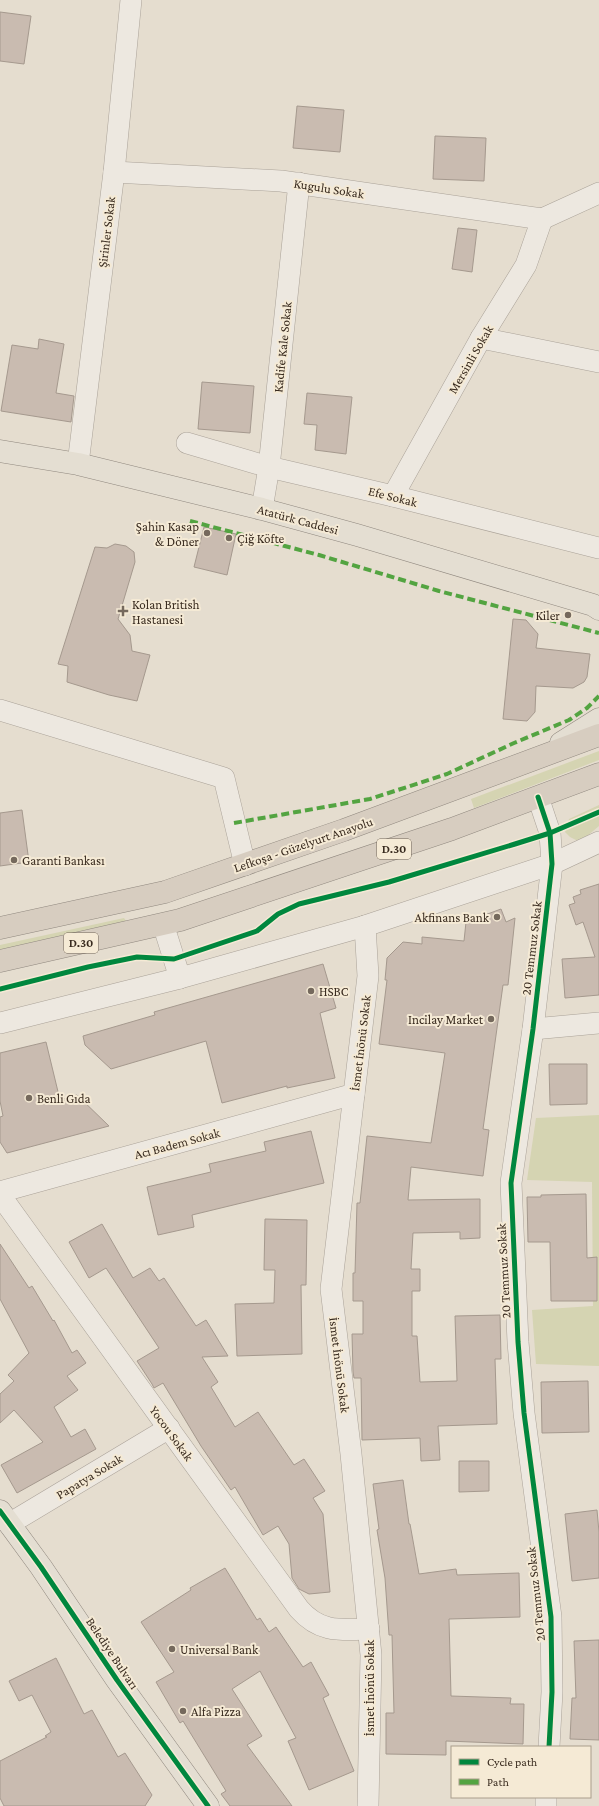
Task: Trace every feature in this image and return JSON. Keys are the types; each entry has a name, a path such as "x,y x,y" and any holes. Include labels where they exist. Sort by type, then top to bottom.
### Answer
{"highway":[{"name":"Lefkoşa - Güzelyurt Anayolu","path":"0,928 165,892 344,830 599,735"},
{"name":"D.30","path":"0,961 163,924 394,849 599,774"}],"main road":[{"name":"Atatürk Caddesi","path":"0,451 78,464 262,509 357,535 597,606"},
{"path":"529,762 590,726 599,719"},
{"name":"Belediye Bulvarı","path":"4,1517 41,1567 117,1680 208,1806"}],"street":[{"name":"Şirinler Sokak","path":"78,464 114,172 132,0"},
{"name":"Kugulu Sokak","path":"114,172 281,180 542,219"},
{"name":"Kadife Kale Sokak","path":"262,509 269,467 299,183"},
{"path":"542,219 599,193"},
{"name":"Mersinli Sokak","path":"393,496 481,338 526,265 542,219"},
{"path":"481,338 599,362"},
{"name":"Efe Sokak","path":"187,444 269,467 393,496 599,548"},
{"path":"0,710 224,778 245,865"},
{"name":"20 Temmuz Sokak","path":"538,797 550,833 552,864 533,1029 511,1183 518,1342 524,1413 550,1618 552,1692 549,1746"},
{"path":"0,1023 180,978 365,926 552,864 599,842"},
{"path":"163,924 180,978"},
{"name":"İsmet İnönü Sokak","path":"365,926 368,976 331,1289 351,1454 371,1655 368,1806"},
{"path":"533,1029 599,1023"},
{"name":"Acı Badem Sokak","path":"0,1192 354,1094"},
{"name":"Yocou Sokak","path":"0,1195 304,1614 315,1623 327,1628 342,1630 369,1629"},
{"name":"Papatya Sokak","path":"4,1517 169,1428"}],"green space":[{"path":"599,751 599,760 474,808 471,799"},
{"path":"599,805 599,826 580,842 570,837 565,832 569,819"},
{"path":"124,918 128,924 0,954 0,945"},
{"path":"599,1115 599,1366 536,1364 532,1310 593,1306 592,1182 527,1180 536,1118"}],"building":[{"path":"0,12 31,16 24,64 0,61"},
{"path":"297,106 344,110 340,152 293,148"},
{"path":"435,136 486,138 484,181 433,179"},
{"path":"458,228 477,230 472,272 452,269"},
{"path":"39,339 64,344 56,393 74,396 71,422 1,411 12,345 38,349"},
{"path":"202,382 254,386 250,433 198,429"},
{"path":"307,393 352,397 346,454 315,450 317,425 304,424"},
{"path":"204,527 236,534 227,575 194,567"},
{"path":"115,544 126,546 134,552 135,562 118,619 130,635 132,651 150,655 137,701 109,695 67,682 68,666 58,664 95,547 107,548"},
{"path":"513,619 526,620 538,634 536,648 590,654 587,677 584,682 573,688 536,686 535,712 527,721 503,719"},
{"path":"22,810 29,862 0,866 0,813"},
{"path":"599,884 599,995 565,998 562,959 595,957 583,922 576,925 569,905 575,903 573,897 581,894 580,890"},
{"path":"501,909 506,922 515,918 508,985 503,985 483,1129 489,1130 483,1176 411,1167 408,1200 480,1199 480,1238 460,1239 460,1232 413,1233 411,1269 420,1269 420,1291 412,1291 412,1336 417,1336 420,1382 457,1381 455,1316 500,1315 501,1359 495,1359 497,1424 438,1426 440,1460 421,1461 420,1438 362,1440 361,1378 354,1378 353,1372 352,1334 363,1334 363,1301 353,1301 353,1273 355,1273 357,1203 360,1203 367,1136 431,1143 445,1053 379,1044 387,980 385,980 387,958 403,942 422,944 422,937 464,941 466,922"},
{"path":"323,964 336,1008 320,1013 335,1078 287,1088 287,1086 222,1103 206,1041 111,1069 85,1045 83,1036 155,1015 154,1012"},
{"name":"Benli Gıda","path":"46,1042 60,1100 77,1095 109,1126 7,1153 0,1142 0,1117 3,1116 0,1101 0,1053"},
{"path":"549,1064 587,1064 587,1104 550,1105"},
{"path":"311,1131 324,1183 192,1215 194,1227 158,1235 147,1187 211,1172 209,1164 266,1151 264,1142"},
{"path":"586,1194 587,1258 597,1257 597,1301 551,1301 550,1242 528,1242 527,1197 541,1197 541,1195"},
{"path":"265,1219 307,1220 306,1285 301,1285 302,1354 237,1356 235,1304 274,1303 275,1270 264,1270"},
{"path":"102,1224 133,1278 150,1268 159,1281 164,1278 196,1326 206,1320 228,1356 202,1357 218,1382 211,1387 235,1427 258,1412 294,1465 304,1459 325,1491 313,1498 323,1514 330,1592 309,1594 299,1589 292,1578 289,1544 278,1526 263,1535 235,1487 231,1490 201,1446 163,1383 154,1388 137,1361 159,1348 106,1268 89,1278 69,1242"},
{"path":"0,1244 29,1288 32,1286 53,1321 54,1320 72,1353 77,1350 86,1363 67,1376 78,1390 54,1407 71,1437 85,1429 96,1449 17,1493 1,1465 43,1442 14,1410 0,1423 0,1394 14,1381 8,1375 29,1353 0,1299"},
{"path":"588,1381 589,1432 542,1433 541,1382"},
{"path":"459,1461 489,1461 489,1491 459,1492"},
{"path":"403,1480 409,1524 419,1574 456,1569 457,1575 519,1573 520,1617 449,1619 451,1696 511,1698 510,1704 524,1704 523,1744 446,1741 446,1755 386,1754 386,1713 394,1713 392,1635 389,1635 385,1578 377,1530 379,1529 373,1484"},
{"path":"597,1510 599,1532 599,1578 572,1581 565,1514"},
{"path":"225,1568 257,1620 260,1618 269,1632 276,1627 303,1667 311,1662 329,1695 323,1698 354,1771 309,1790 288,1741 296,1738 260,1671 232,1689 262,1736 247,1745 292,1806 230,1806 221,1794 226,1791 183,1721 180,1723 156,1682 174,1672 141,1622 191,1590 190,1588"},
{"path":"599,1640 599,1740 570,1739 572,1698 576,1698 574,1641"},
{"path":"56,1658 84,1714 92,1710 118,1757 125,1753 152,1795 145,1806 4,1806 0,1798 0,1761 47,1737 45,1736 51,1732 32,1695 19,1701 9,1681"}],"marked path":[{"path":"190,521 319,555 439,591 599,633"},
{"path":"234,823 370,799 447,774 514,743 569,720 587,708 599,696"}],"cycle path":[{"path":"538,797 550,833 552,864 533,1029 511,1183 518,1342 524,1413 551,1617 552,1692 549,1746"},
{"path":"0,989 88,967 137,957 174,959 257,931 278,914 299,904 389,882 515,844 550,833 599,812"},
{"path":"0,1511 41,1567 117,1680 208,1806"}],"place":[{"name":"Şahin Kasap & Döner","path":"207,533"},
{"name":"Çiğ Köfte","path":"229,538"},
{"name":"Kolan British Hastanesi","path":"123,611"},
{"name":"Kiler","path":"568,615"},
{"name":"Garanti Bankası","path":"14,860"},
{"name":"Akfinans Bank","path":"497,917"},
{"name":"HSBC","path":"311,991"},
{"name":"Incilay Market","path":"491,1019"},
{"name":"Benli Gıda","path":"29,1098"},
{"name":"Universal Bank","path":"172,1649"},
{"name":"Alfa Pizza","path":"183,1711"}]}
